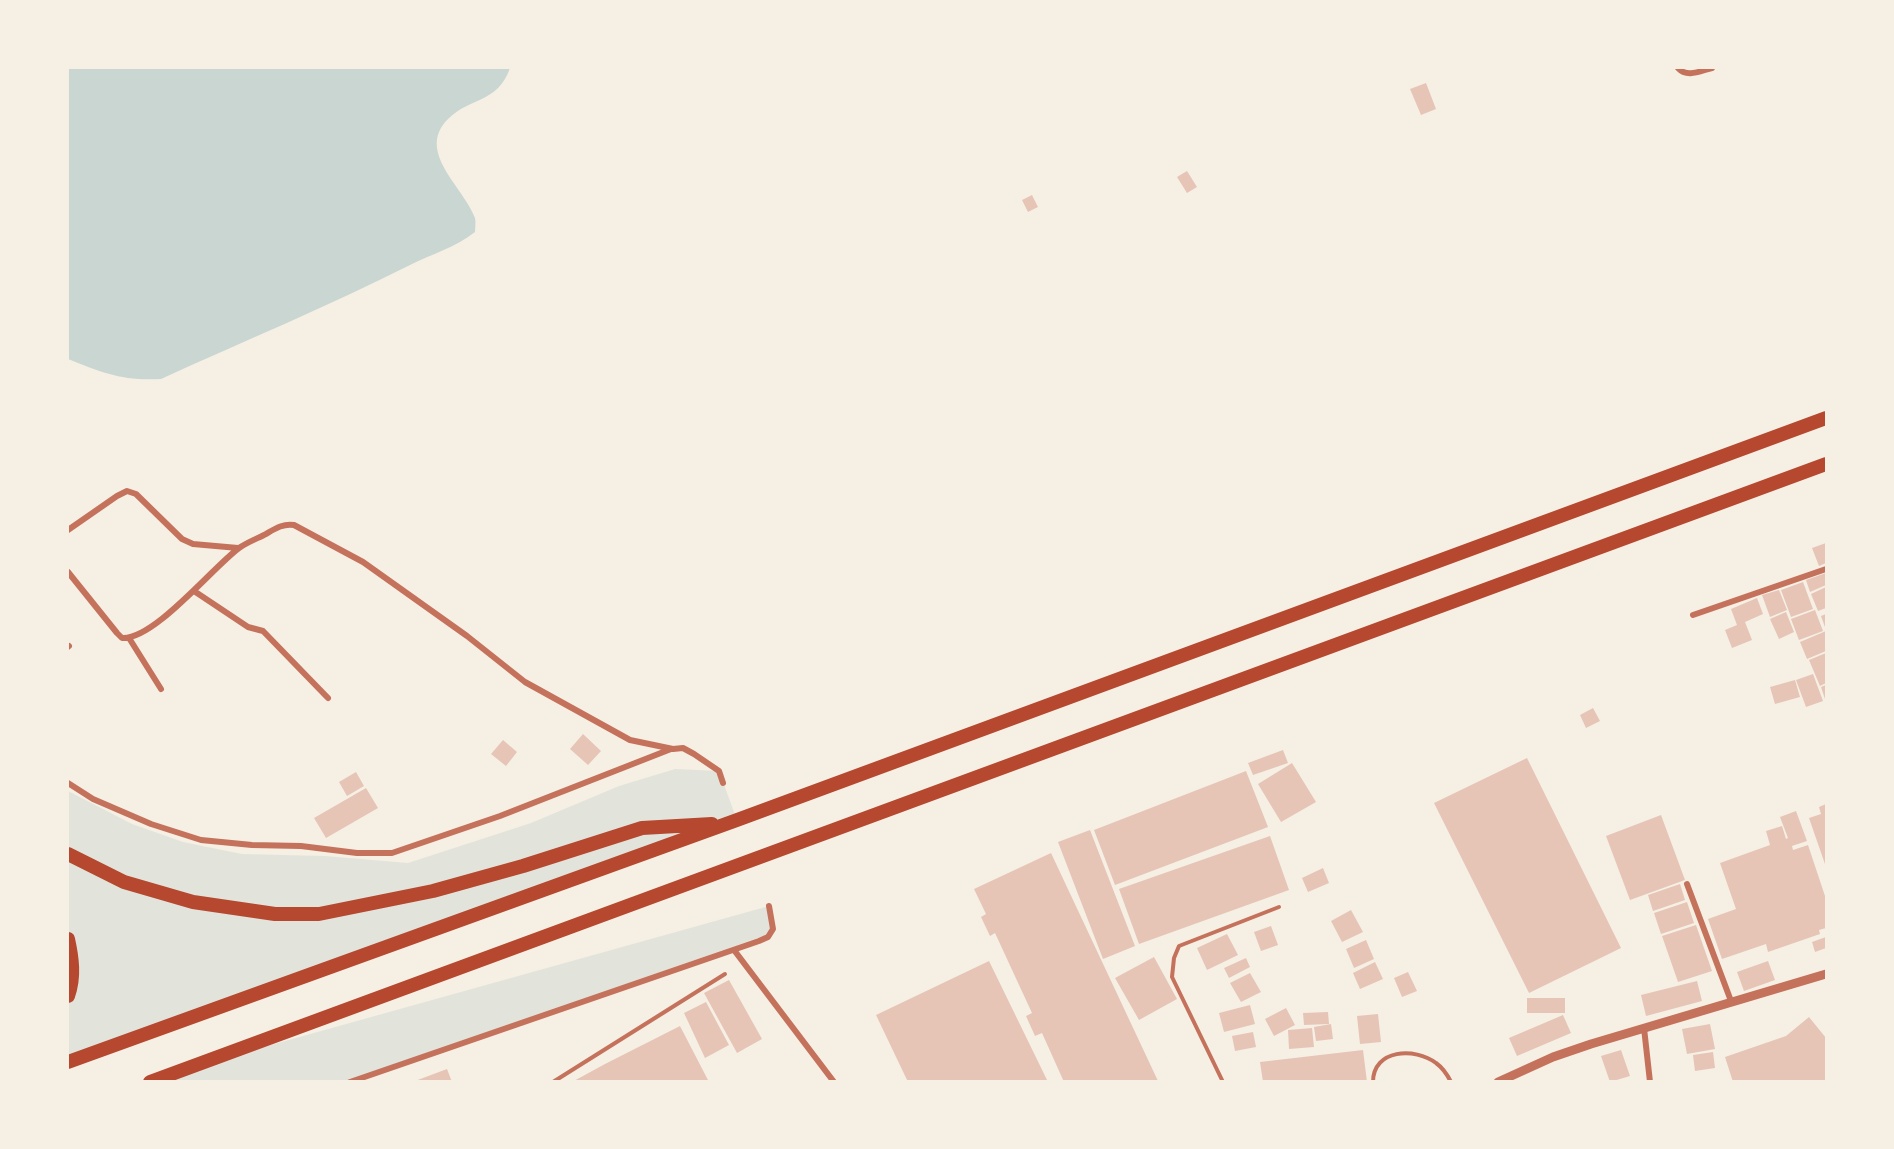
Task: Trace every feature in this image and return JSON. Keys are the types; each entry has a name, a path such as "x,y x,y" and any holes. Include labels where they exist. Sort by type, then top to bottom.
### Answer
{"highway":[{"path":"68,1062 728,823 1827,418"},
{"path":"150,1082 1827,464"},
{"path":"68,854 124,882 193,902 275,914 319,914 433,891 523,866 642,828 728,823"},
{"path":"68,939 72,962 68,996"}],"street":[{"path":"1678,68 1683,73 1693,74 1712,68"},
{"path":"68,530 127,491 136,494 182,539 193,544 239,549"},
{"path":"68,572 117,633 122,638 129,638 140,634 194,591 239,549 281,526 294,525 363,562 466,636 525,682 630,740 672,749"},
{"path":"1693,615 1827,569"},
{"path":"194,591 248,627 263,631 328,698"},
{"path":"129,638 161,689"},
{"path":"68,783 93,799 151,825 201,840 392,853 500,816 672,749 683,748 707,762 718,771 723,783"},
{"path":"1687,884 1731,1001"},
{"path":"350,1082 768,937 773,929 769,906"},
{"path":"734,950 834,1082"},
{"path":"1499,1081 1562,1054 1731,1001 1827,974"},
{"path":"1644,1028 1650,1082"}],"lane":[{"path":"1223,1082 1172,977 1174,958 1179,946 1279,907"},
{"path":"553,1082 725,974"},
{"path":"1373,1082 1374,1072 1382,1060 1388,1056 1413,1054 1422,1055 1438,1064 1451,1082"}],"shaded area":[{"path":"68,68 510,68 498,88 456,112 439,131 437,144 439,157 475,218 475,232 452,246 349,295 161,379 135,379 113,375 68,359"},
{"path":"675,769 719,771 737,820 68,1062 68,791 132,824 183,842 242,854 325,856 408,863 531,823 619,786"},
{"path":"769,906 772,933 350,1081 150,1082 192,1067"}],"building":[{"path":"1426,83 1436,109 1421,115 1410,89"},
{"path":"1187,171 1197,187 1187,193 1177,177"},
{"path":"1032,195 1038,207 1028,212 1022,200"},
{"path":"1826,543 1826,563 1819,566 1812,548"},
{"path":"1826,573 1826,585 1810,592 1806,580"},
{"path":"1803,582 1813,609 1791,617 1781,590"},
{"path":"1826,587 1826,608 1818,611 1811,594"},
{"path":"1779,590 1787,610 1770,617 1762,595"},
{"path":"1757,598 1763,614 1745,622 1752,640 1732,648 1725,630 1737,625 1731,609"},
{"path":"1815,610 1823,631 1799,640 1791,619"},
{"path":"1786,612 1794,632 1779,639 1770,619"},
{"path":"1826,614 1826,630 1821,616"},
{"path":"1826,631 1826,651 1807,659 1800,642"},
{"path":"1826,653 1826,683 1820,686 1809,660"},
{"path":"1813,674 1823,701 1806,707 1796,680"},
{"path":"1795,680 1800,697 1775,704 1770,687"},
{"path":"1826,685 1826,702 1821,687"},
{"path":"1593,708 1600,721 1586,728 1580,715"},
{"path":"583,734 601,751 588,765 570,749"},
{"path":"503,740 517,752 506,766 491,754"},
{"path":"1283,750 1288,763 1253,775 1248,763"},
{"path":"1527,758 1621,948 1529,993 1434,803"},
{"path":"1292,763 1316,802 1281,822 1258,784"},
{"path":"1246,771 1268,827 1115,885 1094,830"},
{"path":"356,772 364,786 347,796 339,782"},
{"path":"366,788 378,808 326,838 314,818"},
{"path":"1826,804 1826,867 1809,818 1821,814 1819,807"},
{"path":"1796,811 1807,841 1792,846 1793,850 1808,845 1826,899 1826,928 1819,930 1820,934 1768,952 1766,944 1722,959 1708,919 1736,909 1720,863 1770,845 1766,831 1782,826 1786,839 1788,838 1780,817"},
{"path":"1661,815 1685,880 1630,900 1606,836"},
{"path":"1090,830 1135,946 1103,959 1058,842"},
{"path":"1270,836 1289,890 1139,944 1119,889"},
{"path":"1051,853 1158,1081 1156,1082 1064,1082 1042,1033 1035,1036 1026,1016 1032,1013 995,933 990,936 981,917 986,914 974,889"},
{"path":"1323,868 1329,883 1308,892 1302,878"},
{"path":"1680,884 1685,900 1653,911 1648,895"},
{"path":"1687,902 1694,923 1661,934 1654,913"},
{"path":"1351,910 1363,932 1342,942 1331,921"},
{"path":"1696,925 1712,971 1678,982 1662,936"},
{"path":"1271,926 1278,945 1261,951 1254,932"},
{"path":"1227,934 1238,955 1207,970 1197,948"},
{"path":"1826,937 1826,948 1815,952 1812,942"},
{"path":"1366,940 1374,959 1354,968 1346,949"},
{"path":"1154,957 1177,999 1139,1020 1115,978"},
{"path":"1246,958 1250,967 1229,978 1224,968"},
{"path":"989,961 1048,1082 908,1082 876,1015"},
{"path":"1768,961 1775,980 1744,991 1737,972"},
{"path":"1375,962 1383,979 1360,989 1353,973"},
{"path":"1408,972 1417,991 1402,997 1394,978"},
{"path":"1250,973 1261,992 1241,1002 1230,983"},
{"path":"729,980 762,1039 737,1053 704,993"},
{"path":"1697,981 1702,1001 1646,1016 1641,995"},
{"path":"1527,998 1565,998 1565,1013 1527,1013"},
{"path":"706,1002 729,1045 705,1058 684,1013"},
{"path":"1250,1005 1255,1024 1224,1032 1219,1013"},
{"path":"1286,1008 1295,1025 1274,1036 1265,1019"},
{"path":"1328,1012 1329,1024 1304,1025 1303,1013"},
{"path":"1378,1014 1381,1042 1360,1044 1357,1016"},
{"path":"1563,1015 1571,1033 1517,1056 1509,1038"},
{"path":"1809,1017 1826,1038 1826,1082 1733,1082 1725,1057 1786,1036"},
{"path":"1331,1024 1333,1039 1316,1041 1314,1027"},
{"path":"1710,1024 1715,1049 1687,1054 1682,1029"},
{"path":"680,1026 709,1082 572,1082 605,1064"},
{"path":"1312,1028 1314,1047 1289,1049 1288,1030"},
{"path":"1253,1032 1256,1047 1235,1051 1232,1036"},
{"path":"1363,1050 1367,1082 1263,1082 1260,1062"},
{"path":"1621,1050 1630,1076 1610,1082 1601,1056"},
{"path":"1713,1052 1715,1068 1695,1071 1693,1055"},
{"path":"447,1069 452,1082 415,1082 415,1081"}]}
